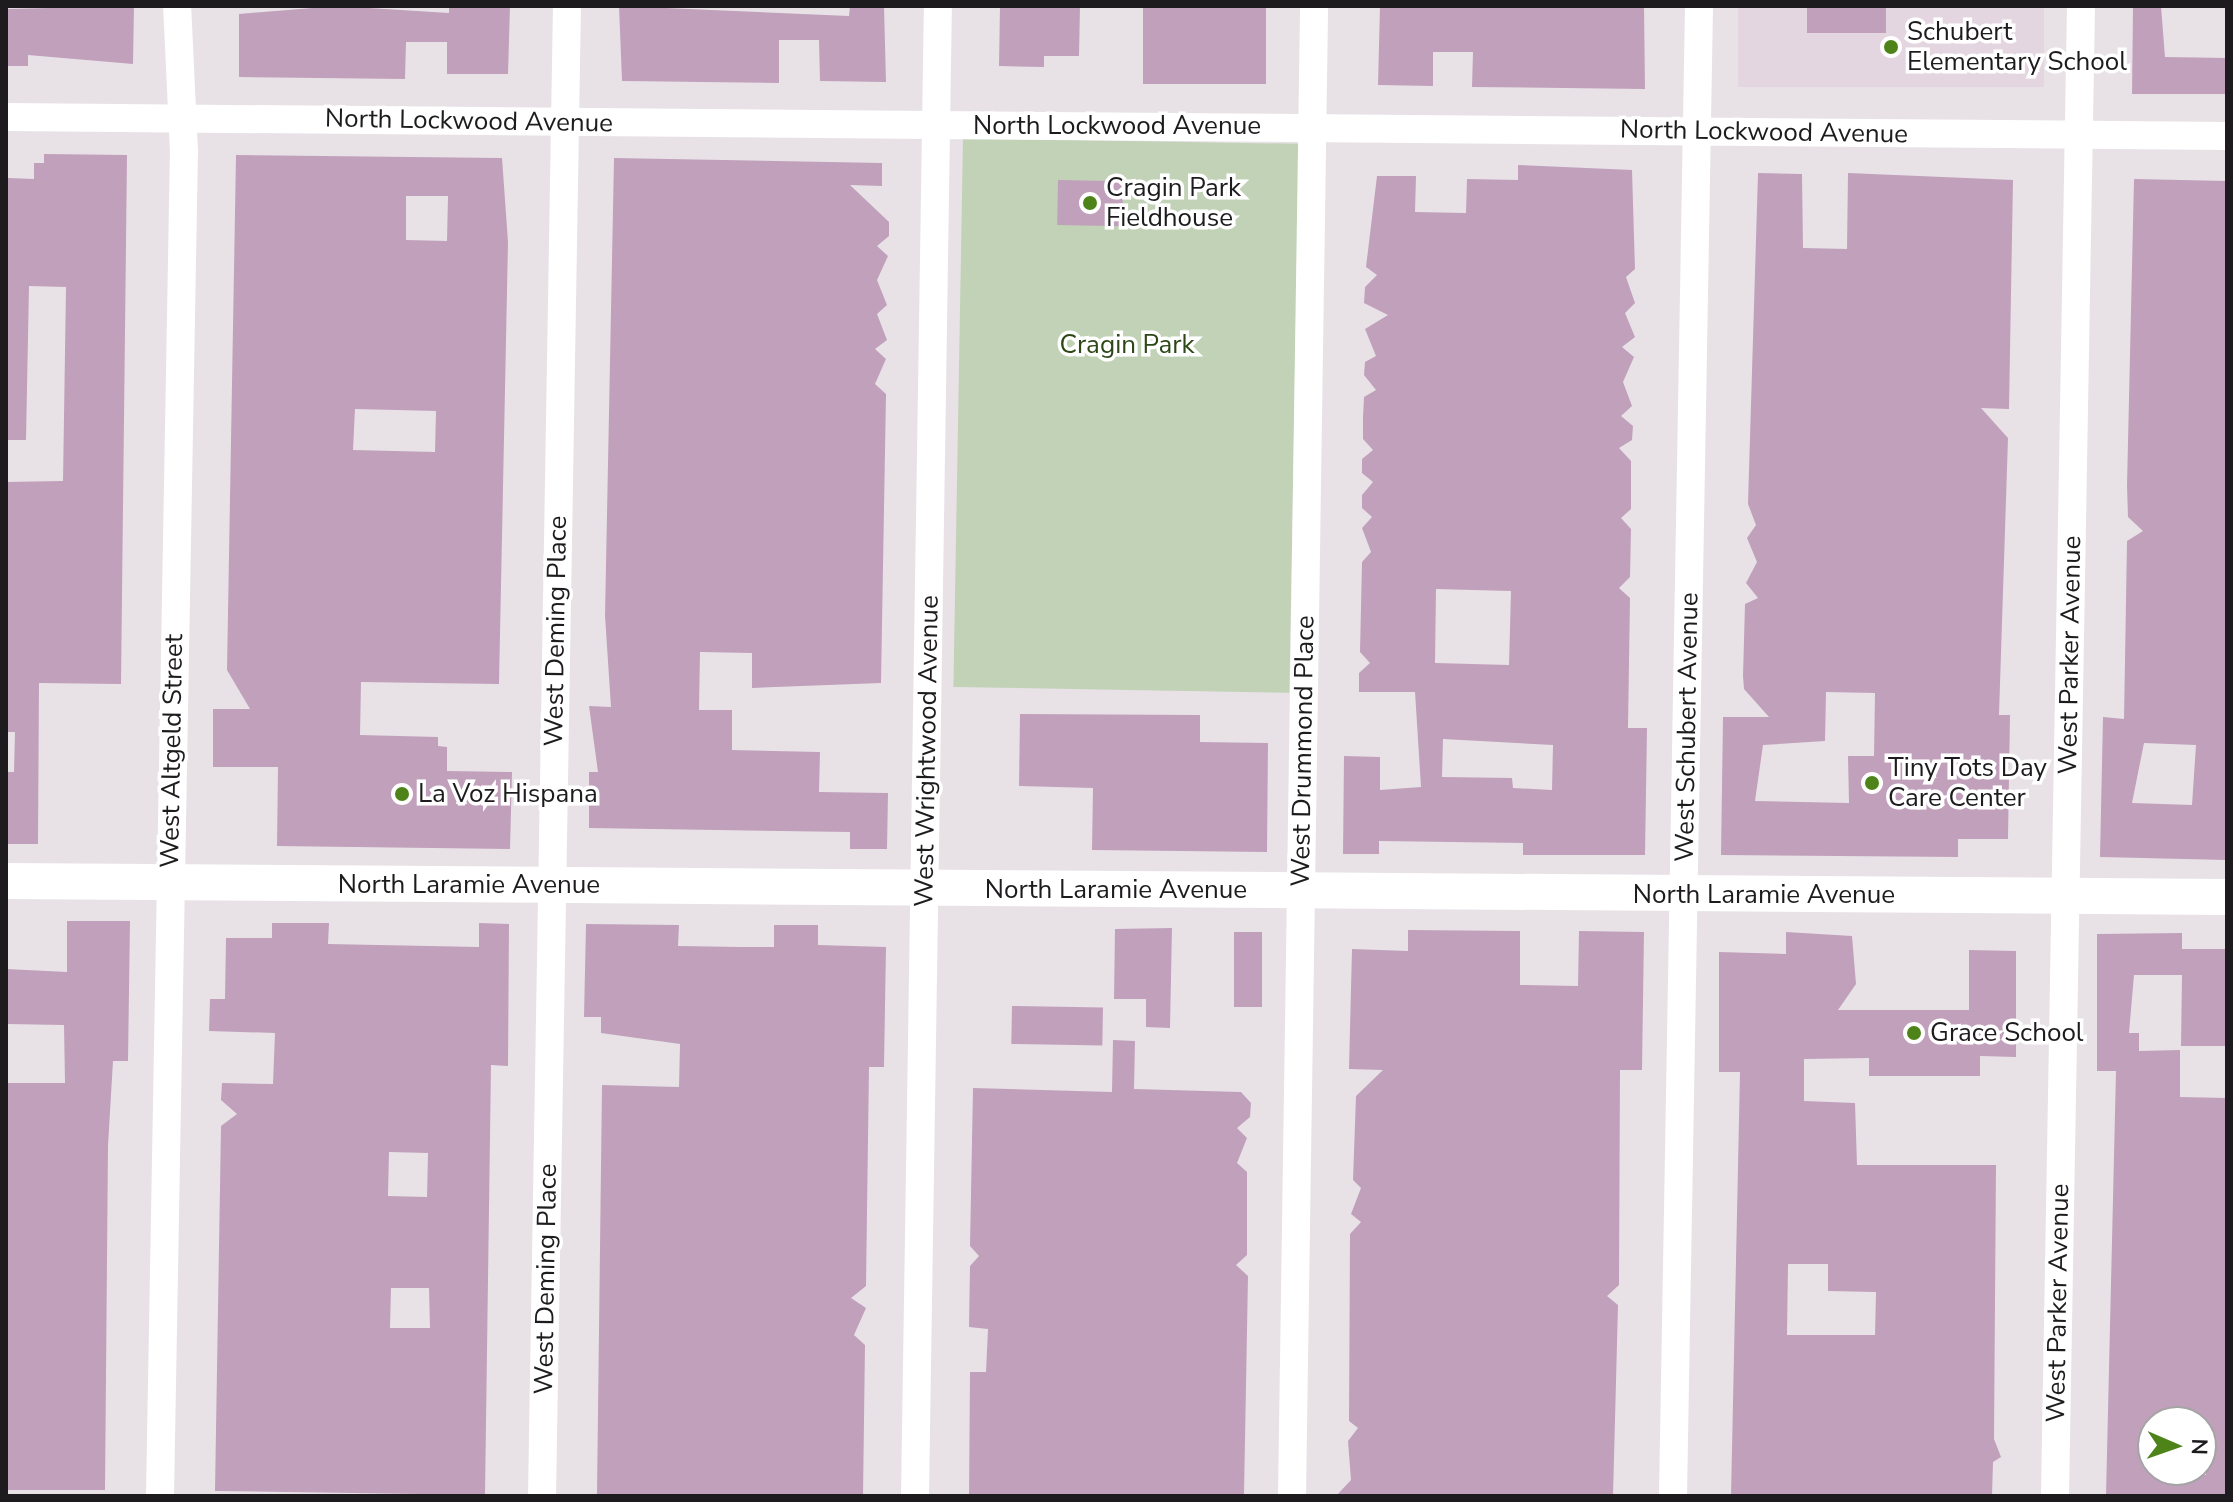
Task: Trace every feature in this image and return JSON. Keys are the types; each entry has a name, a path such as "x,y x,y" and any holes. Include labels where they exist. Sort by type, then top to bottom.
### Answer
{"street":[{"name":"West Altgeld Street","path":"160,1496 180,118 177,6"},
{"name":"West Deming Place","path":"542,1496 567,6"},
{"name":"West Wrightwood Avenue","path":"915,1496 938,6"},
{"name":"West Drummond Place","path":"1292,1496 1314,6"},
{"name":"West Schubert Avenue","path":"1673,1496 1699,6"},
{"name":"West Parker Avenue","path":"2055,1496 2081,6"},
{"name":"North Lockwood Avenue","path":"6,117 2227,136"},
{"name":"North Laramie Avenue","path":"6,881 2227,897"}],"shaded area":[{"name":"Schubert Elementary School","path":"1738,6 2044,6 2044,87 1738,87"}],"green space":[{"name":"Cragin Park","path":"963,138 1299,144 1289,693 953,687"}],"building":[{"path":"134,6 133,64 28,55 28,66 6,66 6,9"},
{"path":"337,6 449,13 449,6 510,6 508,74 447,74 447,42 406,42 405,79 239,77 239,14"},
{"path":"619,6 849,16 850,6 884,6 886,82 820,81 819,40 779,40 779,83 622,81"},
{"path":"1000,6 1080,6 1079,56 1044,56 1044,67 999,66"},
{"path":"1143,6 1266,6 1266,84 1143,84"},
{"path":"1380,6 1644,6 1645,89 1472,87 1473,52 1433,52 1433,86 1378,85"},
{"path":"1807,6 1886,6 1886,33 1807,33"},
{"path":"2133,6 2161,6 2165,57 2227,58 2227,94 2132,94"},
{"path":"44,154 127,155 121,684 39,683 38,844 6,844 6,772 14,772 15,732 6,732 6,482 63,481 66,287 29,286 26,440 6,440 8,178 34,179 34,163 44,163"},
{"path":"236,155 502,158 508,242 499,684 361,682 360,735 438,737 438,746 447,747 447,771 512,772 510,849 277,846 278,767 213,767 213,709 250,709 227,670","holes":["406,196 448,196 447,241 406,240","355,409 436,411 435,452 353,450"]},
{"path":"614,158 882,163 882,186 850,185 889,222 889,236 877,246 888,256 877,280 887,305 877,314 887,340 875,349 886,359 875,384 886,394 881,683 752,688 752,653 700,652 699,710 732,710 732,750 820,752 819,792 888,793 887,849 850,849 850,832 589,828 589,772 598,772 589,706 611,707 605,616"},
{"path":"1518,165 1632,170 1635,269 1626,277 1635,303 1625,313 1635,337 1622,347 1634,357 1623,382 1632,406 1621,416 1633,426 1632,440 1619,448 1631,461 1631,509 1621,518 1631,529 1630,577 1619,588 1630,598 1628,728 1647,728 1645,855 1523,855 1523,843 1379,841 1379,854 1343,854 1344,756 1380,757 1380,790 1421,787 1415,692 1359,692 1359,673 1370,663 1360,652 1362,562 1371,552 1362,528 1372,517 1362,508 1362,495 1373,482 1362,473 1362,459 1373,450 1363,439 1364,397 1376,390 1364,375 1365,362 1376,356 1365,329 1388,315 1364,303 1365,287 1377,275 1366,267 1377,176 1416,176 1415,212 1466,213 1467,179 1518,180","holes":["1436,589 1511,591 1509,665 1435,663","1443,739 1553,745 1552,790 1513,788 1512,778 1442,777"]},
{"path":"1758,173 1802,174 1803,248 1847,249 1848,173 2013,180 2009,409 1981,408 2008,438 1999,715 2010,715 2008,839 1958,839 1958,857 1721,855 1723,717 1769,717 1744,689 1745,604 1758,598 1746,583 1757,562 1747,538 1756,525 1748,504","holes":["1826,692 1875,693 1874,756 1848,756 1849,803 1755,801 1763,745 1825,741"]},
{"path":"2134,179 2227,181 2227,860 2100,857 2103,717 2124,719 2127,541 2143,531 2128,517","holes":["2144,743 2196,745 2192,805 2132,803"]},
{"name":"Cragin Park Fieldhouse","path":"1058,180 1123,181 1122,226 1057,225"},
{"path":"1020,714 1200,715 1200,742 1268,743 1267,852 1092,850 1093,788 1019,786"},
{"path":"67,921 130,921 128,1061 113,1061 108,1146 105,1490 6,1490 6,1083 65,1083 64,1025 6,1024 6,969 67,972"},
{"path":"272,923 329,923 328,944 479,947 479,923 509,924 508,1066 491,1065 485,1495 215,1491 221,1126 237,1114 221,1100 222,1083 273,1084 275,1033 209,1031 210,999 225,999 226,938 272,938","holes":["389,1152 428,1153 427,1197 388,1196","391,1288 429,1288 430,1328 390,1328"]},
{"path":"586,924 679,925 678,946 740,947 774,947 774,925 818,925 818,945 886,947 884,1067 869,1067 866,1286 851,1298 866,1308 854,1335 865,1345 863,1496 597,1494 602,1085 679,1087 680,1044 601,1033 601,1017 584,1017"},
{"path":"1172,928 1170,1028 1146,1027 1146,999 1114,999 1115,929"},
{"path":"1408,930 1520,931 1520,985 1578,986 1579,931 1644,932 1642,1070 1620,1070 1619,1285 1607,1296 1618,1305 1613,1496 1336,1496 1351,1480 1348,1441 1358,1428 1349,1421 1350,1234 1361,1222 1351,1214 1361,1188 1353,1180 1356,1096 1383,1070 1349,1069 1352,949 1408,951"},
{"path":"1234,932 1262,932 1262,1007 1234,1007"},
{"path":"1786,932 1852,936 1856,984 1838,1010 1969,1010 1969,950 2016,951 2016,1057 1980,1056 1980,1076 1869,1076 1869,1058 1804,1059 1804,1101 1855,1103 1857,1165 1996,1165 1994,1439 2001,1457 1993,1462 1992,1496 1731,1496 1740,1072 1719,1072 1719,952 1786,954","holes":["1788,1264 1828,1264 1828,1291 1876,1292 1875,1335 1787,1335"]},
{"path":"2182,933 2182,949 2227,949 2227,1046 2181,1046 2182,975 2134,975 2129,1033 2139,1033 2139,1051 2180,1050 2180,1097 2227,1098 2227,1496 2106,1496 2116,1071 2097,1071 2097,934"},
{"path":"1012,1006 1103,1008 1102,1046 1011,1044"},
{"path":"1113,1040 1135,1041 1134,1089 1241,1092 1251,1103 1250,1117 1237,1128 1247,1138 1237,1163 1247,1172 1247,1255 1236,1265 1248,1276 1244,1494 969,1496 970,1372 986,1372 988,1329 969,1327 970,1266 979,1256 970,1246 973,1088 1112,1092"}],"place":[{"name":"Schubert Elementary School","path":"1891,47"},
{"name":"Cragin Park Fieldhouse","path":"1090,203"},
{"name":"Tiny Tots Day Care Center","path":"1872,783"},
{"name":"La Voz Hispana","path":"402,794"},
{"name":"Grace School","path":"1914,1033"}]}
